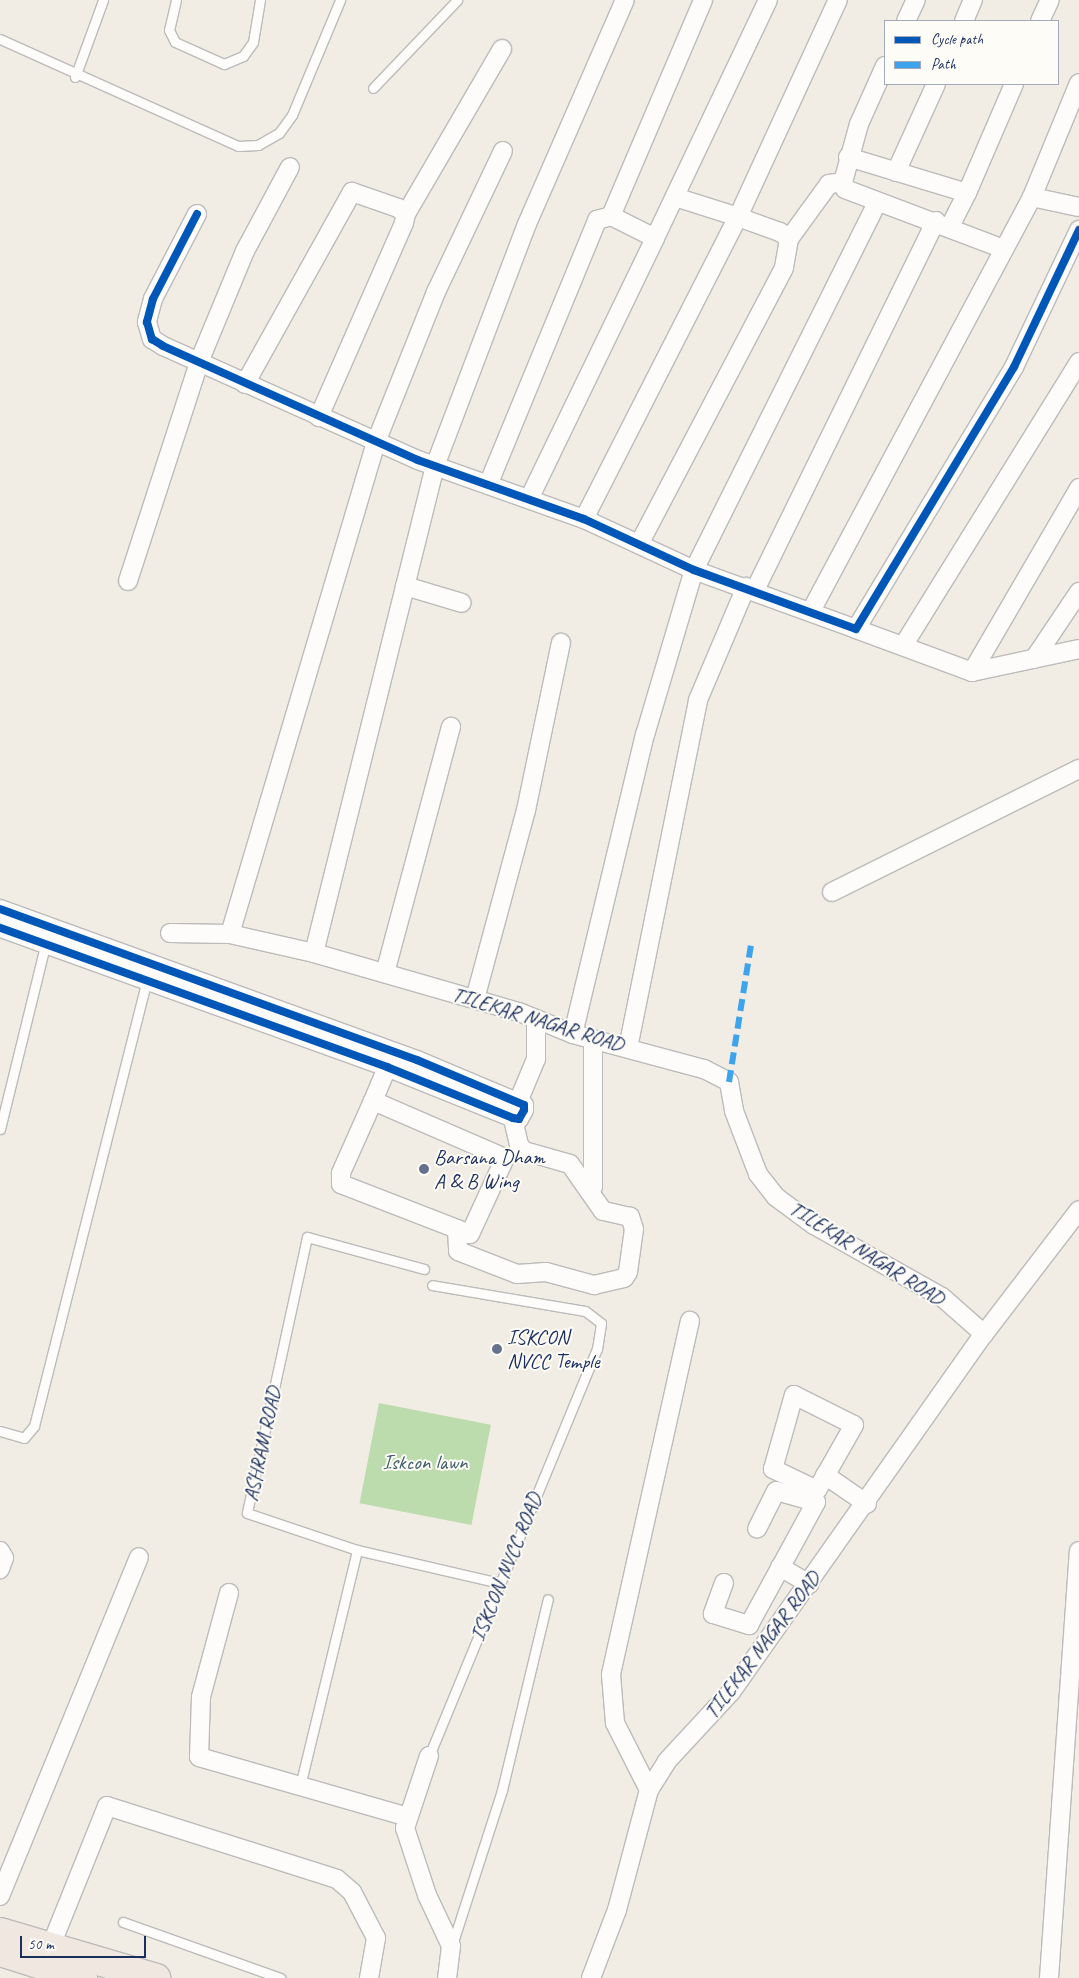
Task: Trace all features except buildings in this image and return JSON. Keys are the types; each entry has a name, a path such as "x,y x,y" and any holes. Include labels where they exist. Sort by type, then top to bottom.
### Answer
{"highway":[{"path":"0,1932 37,1963 156,1978"},
{"path":"0,1952 83,1978"}],"street":[{"path":"314,953 435,466 527,224 625,0"},
{"path":"612,216 703,0"},
{"path":"529,499 676,197 768,0"},
{"path":"584,519 738,217 838,0"},
{"path":"906,20 916,0"},
{"path":"964,20 973,0"},
{"path":"1040,20 1050,0"},
{"path":"319,417 406,214 502,49"},
{"path":"884,68 848,157 842,182 850,195 943,224 1004,249"},
{"path":"811,611 1032,197 1079,83"},
{"path":"896,172 936,85"},
{"path":"628,1048 698,700 750,588 943,224 967,194 1014,85"},
{"path":"230,934 376,442 436,292 503,151"},
{"path":"848,157 967,194"},
{"path":"128,581 199,362 245,251 290,167"},
{"path":"639,544 784,268 789,239 829,184 842,182"},
{"path":"245,384 352,192 406,214"},
{"path":"676,197 738,217 789,239"},
{"path":"1032,197 1079,207"},
{"path":"573,1034 645,735 694,570 877,203"},
{"path":"197,214 153,299 147,322 152,339 245,384 435,466 584,519 694,570 750,588 972,672 1079,649"},
{"path":"488,485 597,220 612,216 655,238"},
{"path":"856,629 1014,367 1079,230"},
{"path":"902,646 1079,362"},
{"path":"972,672 1079,488"},
{"path":"405,586 462,603"},
{"path":"1034,659 1079,592"},
{"path":"475,999 526,810 561,643"},
{"path":"385,973 451,727"},
{"path":"832,892 1079,770"},
{"path":"0,909 51,927 149,972"},
{"path":"0,928 45,943 149,972 390,1059 516,1110"},
{"name":"TILEKAR NAGAR ROAD","path":"170,933 198,930 230,934 314,953 475,999 573,1034 704,1069 729,1082 734,1111 758,1174 776,1197 814,1225 942,1297 984,1334 867,1504 732,1692 667,1761 649,1790 617,1910 592,1978"},
{"path":"457,1229 454,1242 458,1251 517,1274 546,1272 594,1286 624,1278 628,1272 634,1229 630,1217 603,1211 570,1164 524,1150 519,1145 516,1110 536,1059 536,1020"},
{"path":"593,1039 593,1186"},
{"path":"373,1100 505,1158 470,1234 341,1184 341,1173 390,1059"},
{"path":"984,1334 1079,1210"},
{"path":"649,1790 614,1723 611,1674 690,1320"},
{"path":"794,1395 854,1425 825,1476 817,1490 772,1469 794,1395"},
{"path":"825,1476 867,1504"},
{"path":"724,1583 713,1614 749,1625 816,1502 776,1491 757,1529"},
{"path":"0,1551 4,1558 0,1569"},
{"path":"1049,1978 1079,1551"},
{"path":"0,1896 139,1557"},
{"path":"780,1567 809,1584"},
{"path":"229,1593 201,1697 199,1757 408,1817"},
{"name":"ISKCON NVCC ROAD","path":"429,1756 408,1817 408,1843 451,1946 447,1978"},
{"path":"37,1963 107,1806 337,1879 352,1892 376,1938 368,1978"}],"lane":[{"path":"75,76 103,0"},
{"path":"176,0 169,30 175,42 224,64 243,56 253,42 260,0"},
{"path":"0,39 75,76 238,146 258,145 279,133 292,115 340,0"},
{"path":"373,88 457,0"},
{"path":"0,1129 45,943 51,927"},
{"path":"0,1432 24,1438 34,1426 149,972"},
{"name":"ASHRAM ROAD","path":"357,1550 247,1513 307,1237 424,1269"},
{"name":"ISKCON NVCC ROAD","path":"429,1756 598,1349 601,1324 585,1311 432,1285"},
{"path":"300,1786 357,1550 500,1583"},
{"path":"451,1946 502,1790 548,1599"},
{"path":"123,1922 280,1978"}],"green space":[{"name":"Iskcon lawn","path":"379,1403 491,1425 471,1525 360,1503"}],"marked path":[{"path":"729,1082 751,945"}],"cycle path":[{"path":"197,214 153,299 147,322 152,339 163,346 418,460 584,519 694,570 856,629 1014,367 1079,230"},
{"path":"0,909 417,1060 524,1105 524,1110 519,1119 513,1118 387,1067 0,928"}],"place":[{"name":"Barsana Dham A & B Wing","path":"424,1169"},
{"name":"ISKCON NVCC Temple","path":"497,1349"}]}
